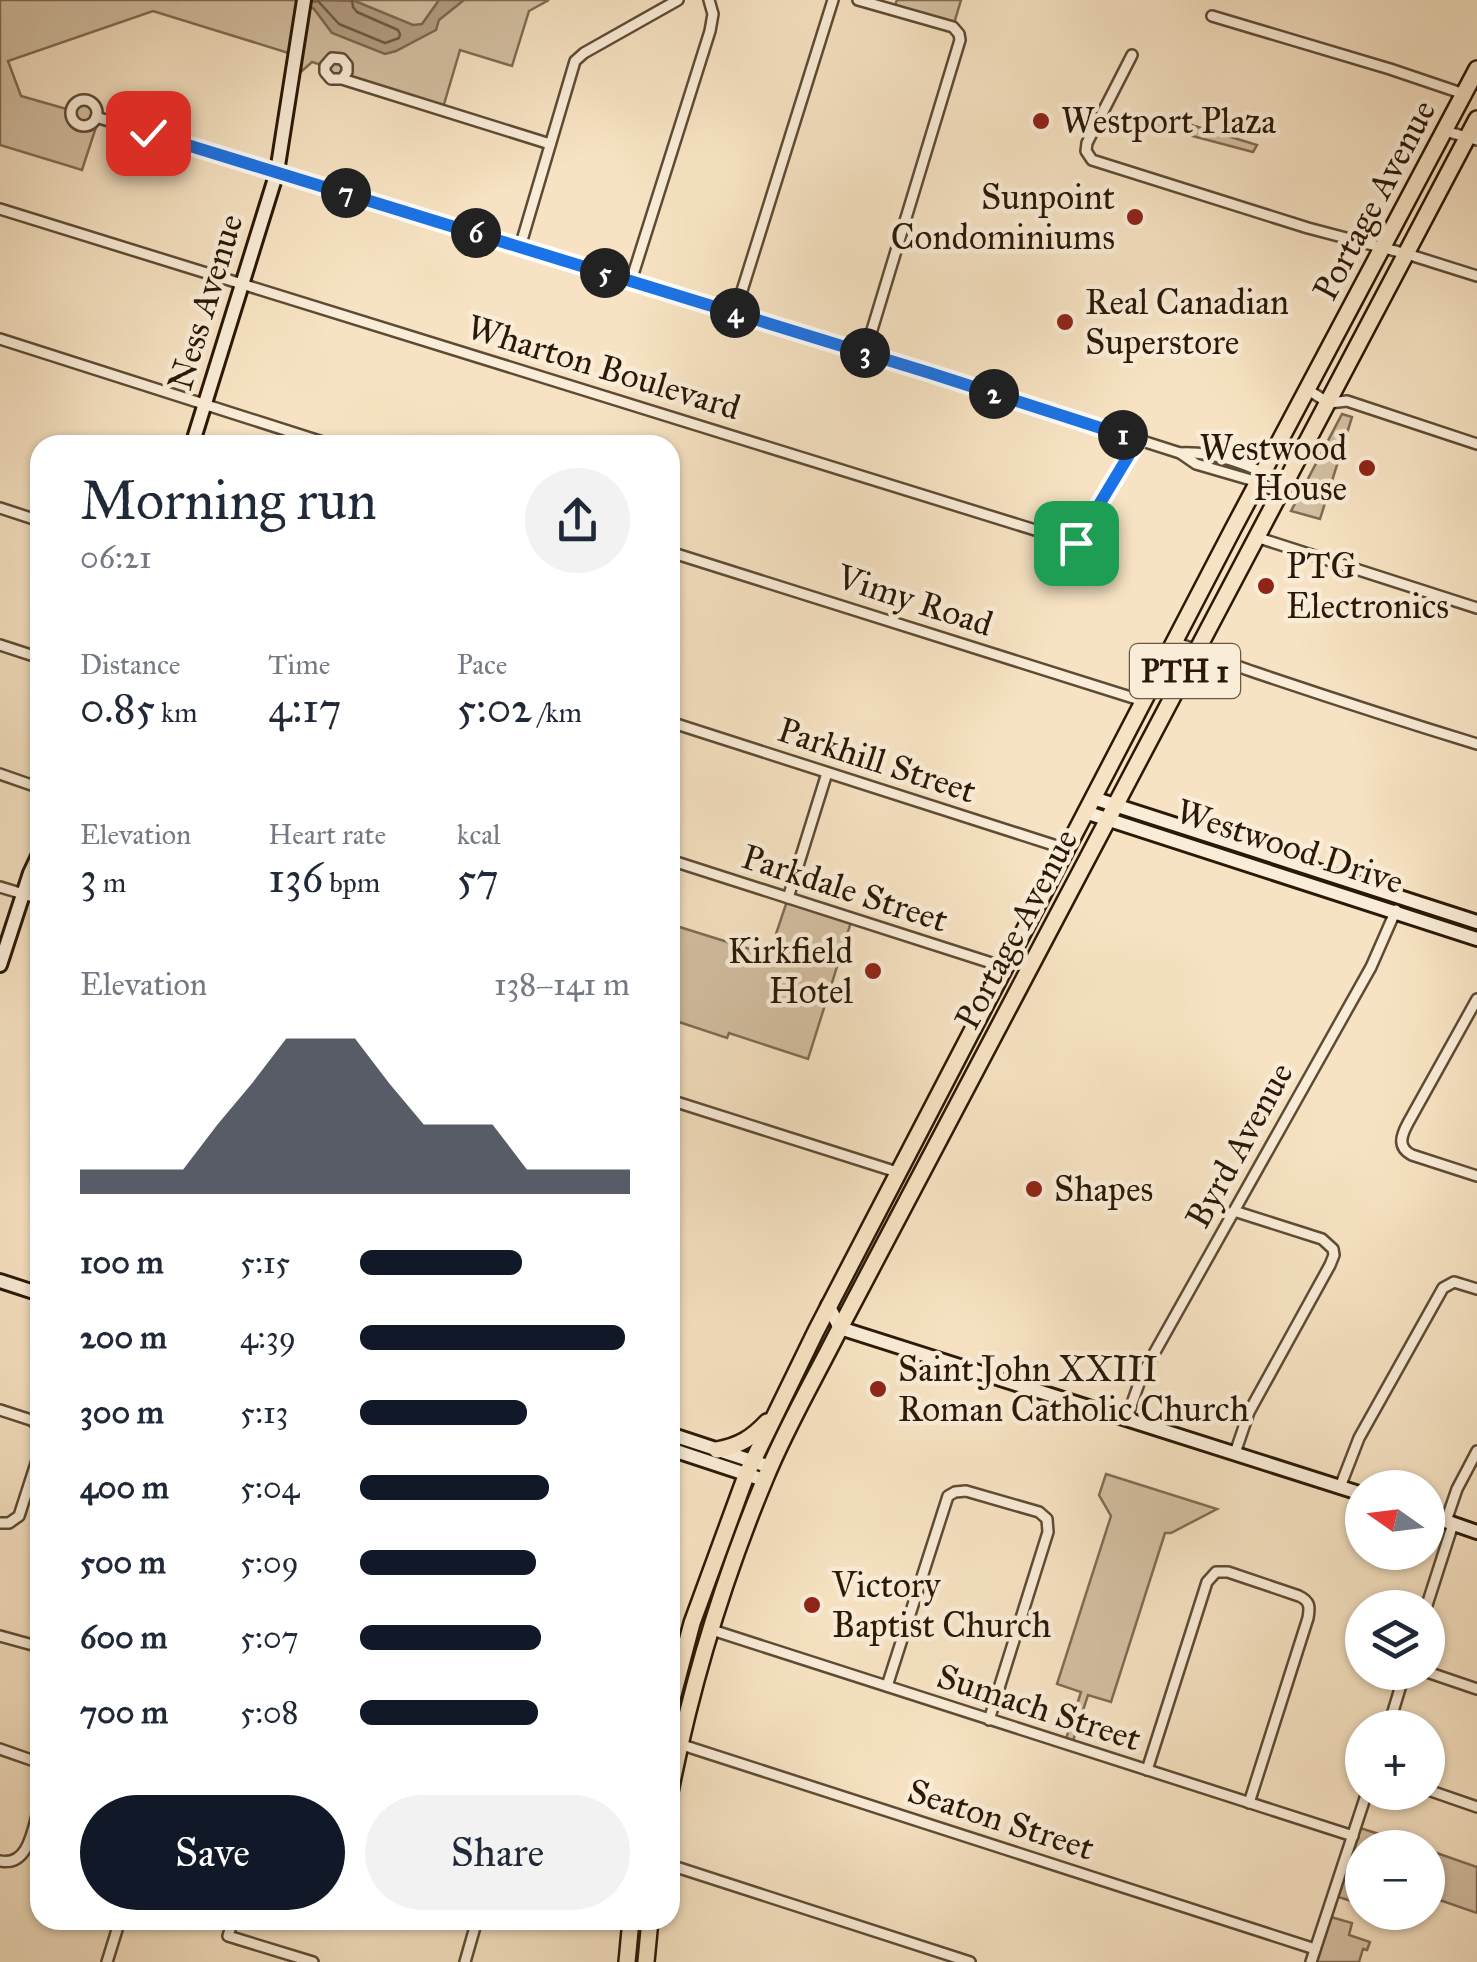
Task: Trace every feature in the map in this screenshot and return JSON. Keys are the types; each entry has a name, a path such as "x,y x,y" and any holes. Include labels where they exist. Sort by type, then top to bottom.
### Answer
{"highway":[{"name":"Portage Avenue","path":"680,1668 692,1623 750,1467 825,1312 1477,69"},
{"name":"Portage Avenue","path":"680,1725 709,1629 767,1474 828,1351 1256,537 1337,398 1407,254 1472,139 1477,119"},
{"path":"825,1312 828,1351"},
{"path":"717,1450 734,1447 754,1435 776,1412"},
{"path":"626,1962 630,1930"},
{"path":"646,1962 649,1930"}],"street":[{"name":"Ness Avenue","path":"195,435 277,172 304,0"},
{"path":"520,247 576,61 678,0"},
{"path":"631,281 710,30 710,0"},
{"path":"736,314 834,0"},
{"path":"858,0 954,27 960,40 866,354"},
{"path":"1212,16 1464,94"},
{"path":"1132,55 1087,143 1090,158 1308,228 1477,276"},
{"path":"342,78 550,144"},
{"path":"96,117 1180,453 1200,452 1282,489"},
{"path":"1445,131 1472,139"},
{"name":"Wharton Boulevard","path":"0,208 1076,543 1138,440"},
{"path":"0,339 301,435"},
{"path":"1311,384 1337,398 1477,444"},
{"path":"0,508 30,518"},
{"path":"1256,537 1477,608"},
{"name":"Vimy Road","path":"680,555 1143,701"},
{"path":"1174,642 1212,658 1477,744"},
{"path":"0,645 30,655"},
{"name":"Parkhill Street","path":"680,725 1066,849"},
{"path":"788,898 827,773"},
{"path":"0,774 30,784"},
{"name":"Westwood Drive","path":"1089,805 1399,904 1477,922"},
{"name":"Parkdale Street","path":"680,863 1004,968"},
{"path":"0,965 30,877"},
{"path":"0,887 30,896"},
{"name":"Westwood Drive","path":"1399,904 1477,938"},
{"name":"Byrd Avenue","path":"1126,1420 1142,1375 1371,966 1399,904"},
{"path":"1477,999 1401,1140 1403,1149 1412,1156 1477,1176"},
{"path":"680,1103 897,1172"},
{"path":"1234,1211 1322,1239 1334,1254 1249,1412 1234,1452"},
{"path":"0,1281 30,1291"},
{"path":"1340,1487 1359,1438 1443,1288 1454,1282 1477,1289"},
{"path":"825,1312 840,1328 1345,1489"},
{"path":"0,1410 30,1420"},
{"path":"680,1437 767,1474"},
{"path":"680,1451 750,1467"},
{"path":"1431,1590 1460,1483 1477,1451"},
{"path":"887,1686 948,1496 966,1490 1039,1512 1048,1520 1048,1532 989,1720"},
{"path":"0,1523 9,1523 19,1516 30,1491"},
{"path":"1445,1521 1477,1532"},
{"path":"1147,1770 1207,1582 1216,1572 1228,1572 1299,1596 1309,1605 1249,1803"},
{"name":"Sumach Street","path":"709,1629 1345,1834"},
{"path":"0,1636 30,1645"},
{"path":"1445,1678 1477,1689"},
{"name":"Seaton Street","path":"680,1744 1316,1949"},
{"path":"0,1749 30,1760"},
{"path":"1445,1796 1477,1807"},
{"path":"0,1862 11,1863 22,1856 30,1833"},
{"path":"1312,1962 1345,1858"},
{"path":"680,1867 970,1962"},
{"path":"106,1962 117,1930"},
{"path":"230,1930 228,1936 313,1962"},
{"path":"465,1962 474,1930"}],"shaded area":[{"path":"0,0 549,0 529,11 512,66 460,50 442,111 334,80 325,66 312,62 302,71 295,55 153,11 8,61 21,96 70,110 80,100 95,107 99,118 82,170 0,145"},
{"path":"897,0 961,0 953,27 893,10"},
{"path":"1162,116 1257,145 1253,152 1158,127"},
{"path":"1342,414 1352,417 1320,519 1291,511"},
{"path":"1114,805 1308,868 1303,882 1107,820"},
{"path":"788,898 852,919 808,1059 729,1033 727,1038 680,1022 680,927 769,955"},
{"path":"1106,1474 1217,1509 1165,1533 1111,1702 1088,1695 1071,1747 1064,1745 1081,1692 1057,1684 1111,1516 1099,1495"},
{"path":"1445,1856 1477,1867 1477,1913 1445,1902"},
{"path":"1345,1875 1345,1899 1338,1897"},
{"path":"1331,1917 1345,1921 1349,1935 1370,1942 1359,1962 1317,1962"}],"water":[{"path":"298,0 355,1 413,25 422,24 439,0 464,0 439,20 436,30 385,54 332,33 314,9"}],"place":[{"name":"Westport Plaza","path":"1041,121"},
{"name":"Sunpoint Condominiums","path":"1135,217"},
{"name":"Real Canadian Superstore","path":"1065,322"},
{"name":"Westwood House","path":"1367,468"},
{"name":"PTG Electronics","path":"1266,586"},
{"name":"Kirkfield Hotel","path":"873,971"},
{"name":"Shapes","path":"1034,1189"},
{"name":"Saint John XXIII Roman Catholic Church","path":"878,1389"},
{"name":"Victory Baptist Church","path":"812,1605"}],"route":[{"path":"148,133 1138,440 1076,543"}]}
